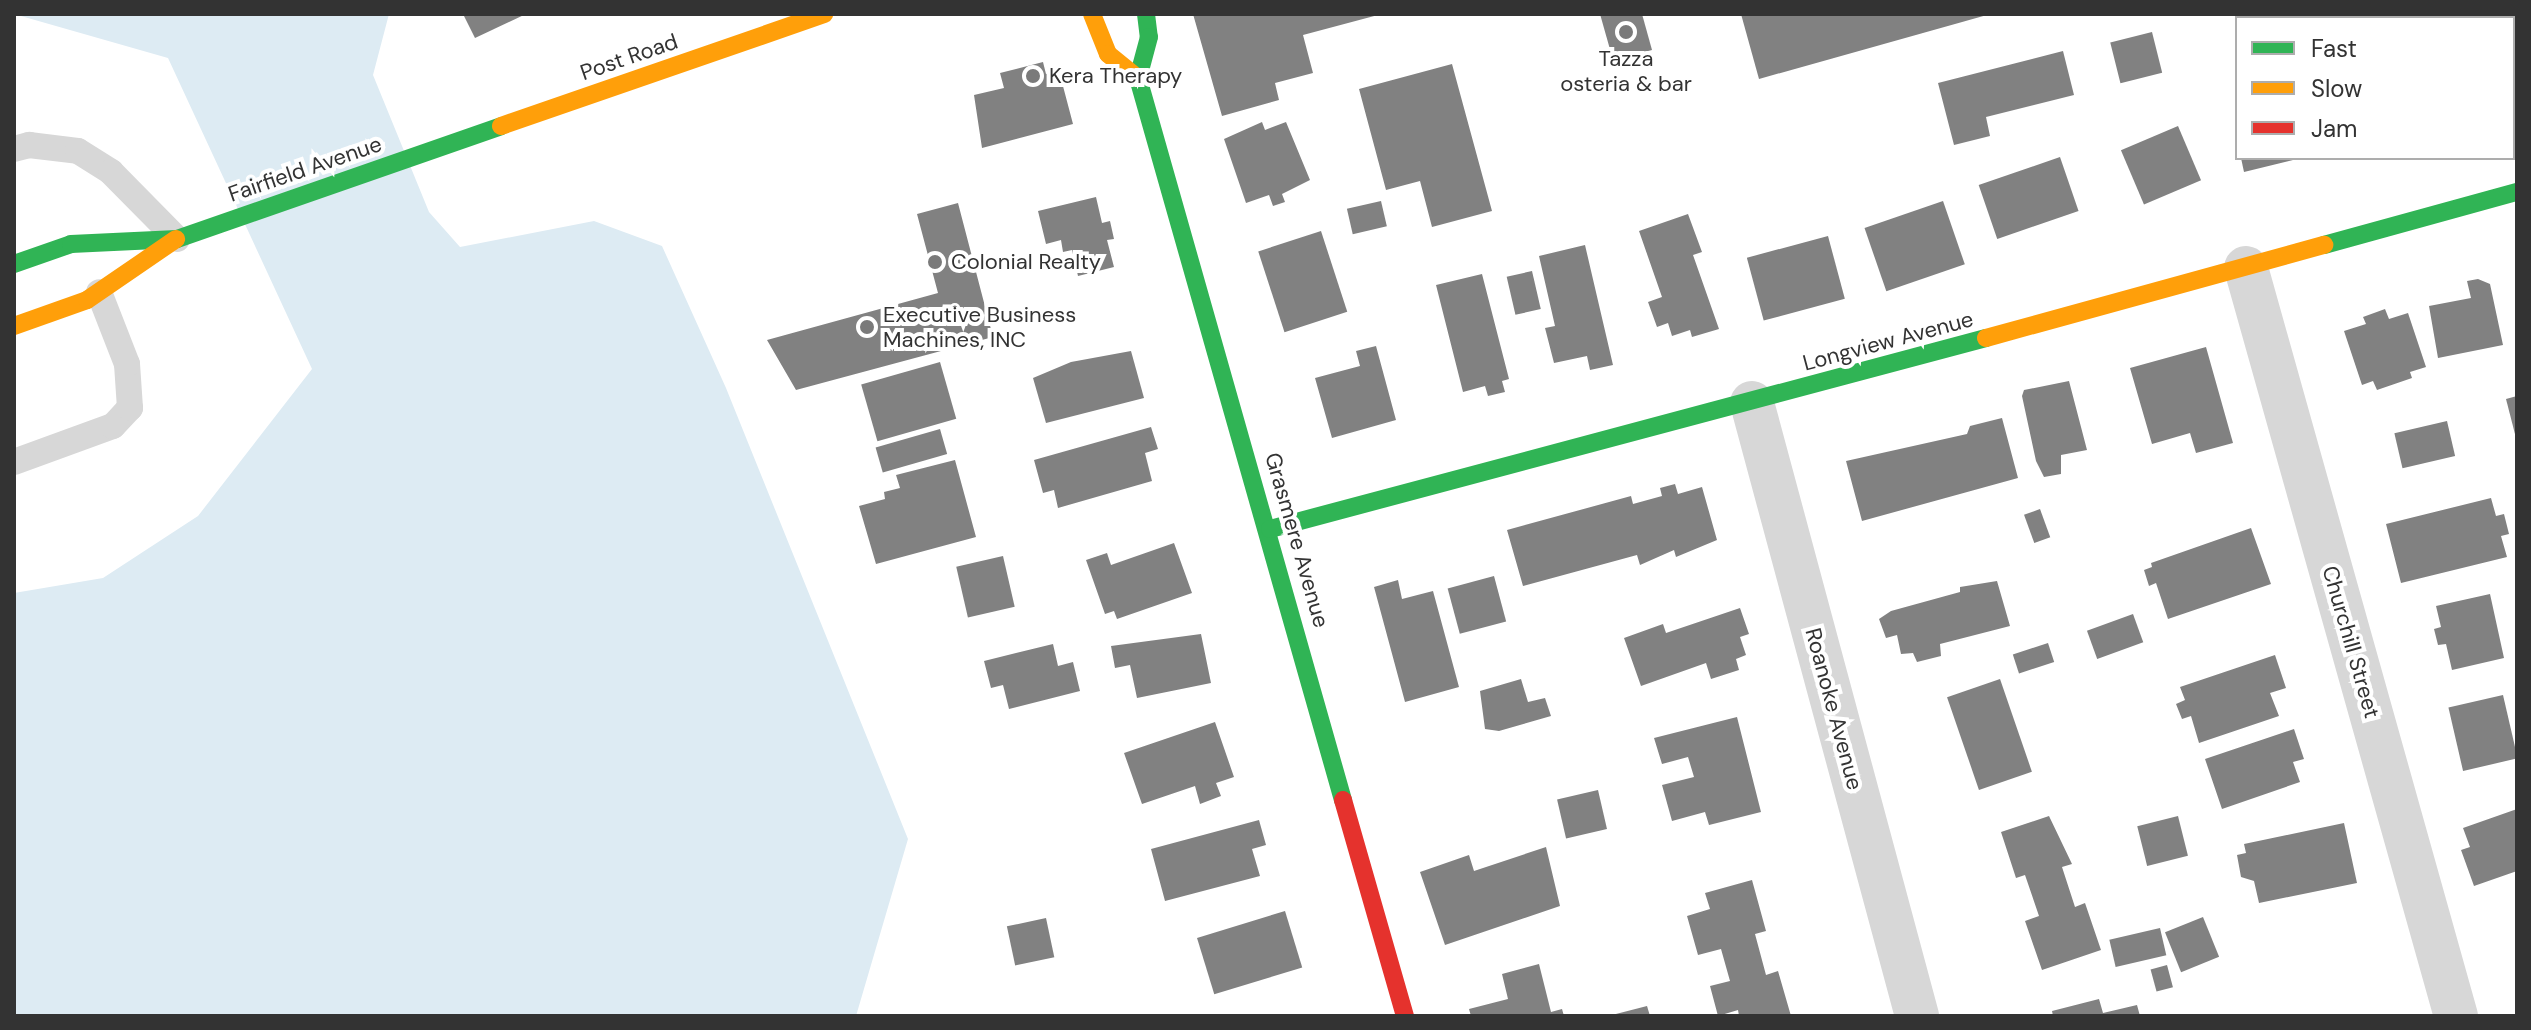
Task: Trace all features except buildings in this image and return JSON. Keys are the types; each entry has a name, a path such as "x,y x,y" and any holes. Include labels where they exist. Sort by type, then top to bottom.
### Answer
{"street":[{"name":"Post Road","path":"450,144 824,14"},
{"path":"1092,14 1108,54 1138,78 1149,37 1146,14"},
{"name":"Grasmere Avenue","path":"1138,78 1270,529 1405,1016"},
{"name":"Fairfield Avenue","path":"14,326 99,292 177,239 450,144"},
{"name":"Longview Avenue","path":"1270,529 1752,403 2517,192"},
{"name":"Fairfield Avenue","path":"14,264 71,244 177,239"},
{"name":"Churchill Street","path":"2246,268 2456,1016"},
{"name":"Roanoke Avenue","path":"1752,403 1917,1016"}],"lane":[{"path":"14,149 29,145 78,151 111,172 177,239"},
{"path":"14,462 113,426 130,408 127,364 99,292"}],"shaded area":[{"path":"14,14 389,14 373,75 429,212 460,247 594,221 662,246 726,388 908,839 856,1016 14,1016 14,593 103,578 198,516 312,369 168,58"}],"traffic: fast":[{"path":"1146,14 1149,37 1138,78 1343,800"},
{"path":"14,264 71,244 177,239 501,126"},
{"path":"2324,245 2517,192"},
{"path":"1270,529 1986,338"}],"traffic: slow":[{"path":"501,126 824,14"},
{"path":"1092,14 1108,54 1138,78"},
{"path":"14,326 87,300 176,239"},
{"path":"1986,338 2324,245"}],"traffic: jam":[{"path":"1343,800 1405,1016"}],"place":[{"name":"Tazza osteria & bar","path":"1626,32"},
{"name":"Kera Therapy","path":"1033,76"},
{"name":"Colonial Realty","path":"935,262"},
{"name":"Executive Business Machines, INC","path":"867,327"}]}
